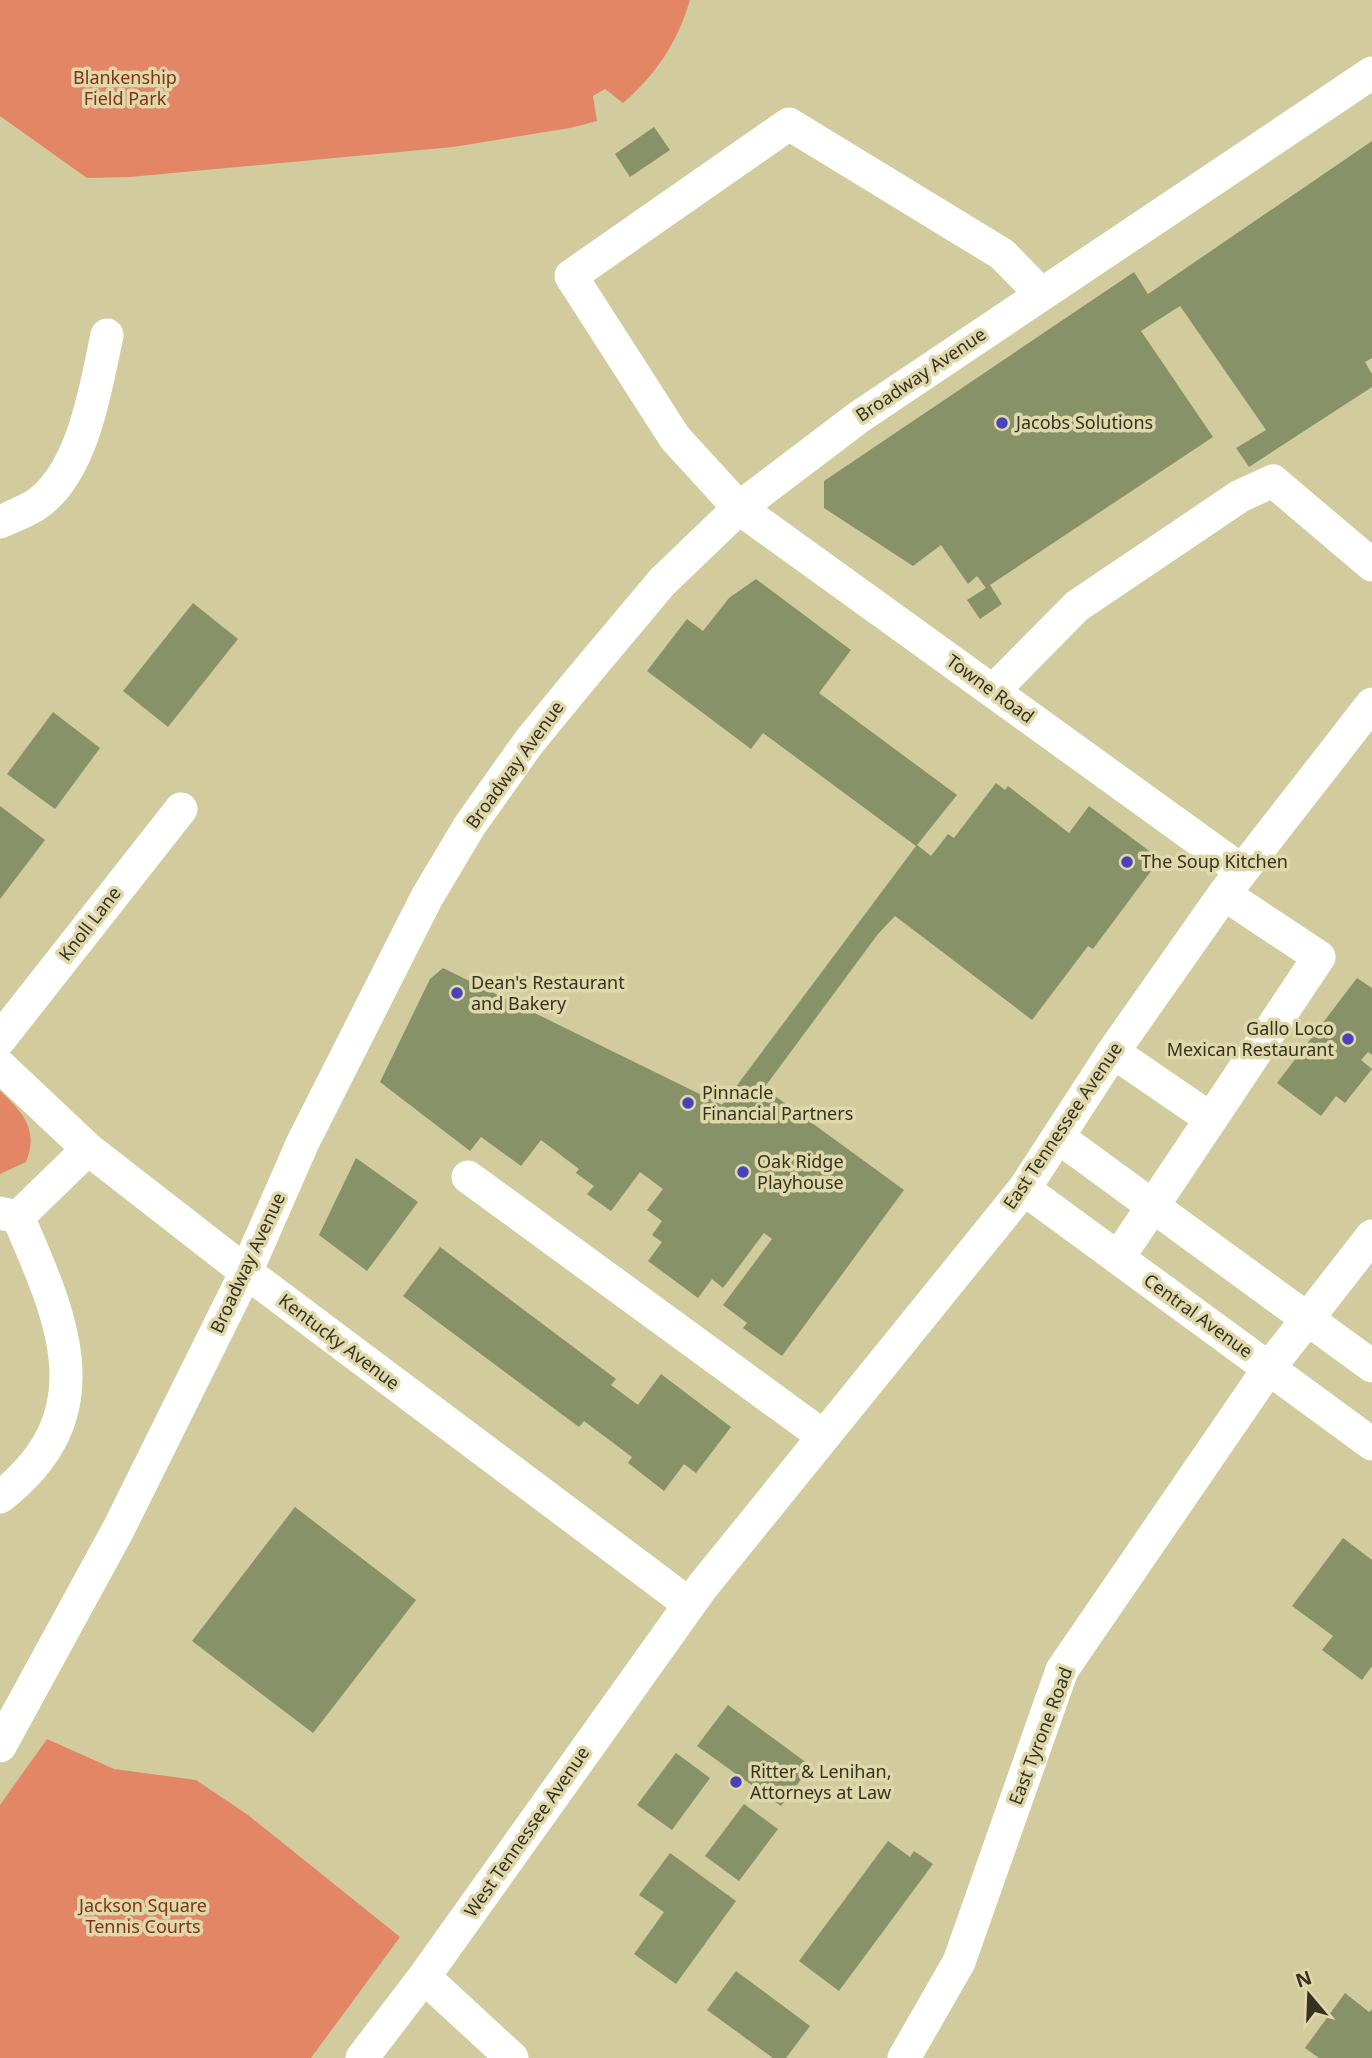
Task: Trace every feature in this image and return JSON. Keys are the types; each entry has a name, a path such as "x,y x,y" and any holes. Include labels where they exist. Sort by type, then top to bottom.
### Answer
{"street":[{"name":"Broadway Avenue","path":"0,1745 118,1530 246,1272 303,1142 379,988 470,825 529,742 579,681 662,582 739,508 859,417 1372,74"},
{"name":"Towne Road","path":"1041,294 1002,254 789,124 571,275 675,438 739,508 993,691 1233,882 1319,957 1211,1119"},
{"path":"0,522 36,505 56,484 82,440 107,335"},
{"path":"993,691 1077,606 1253,489 1273,481 1372,565"},
{"path":"1253,489 1372,591"},
{"name":"East Tennessee Avenue","path":"689,1604 1024,1189 1113,1052 1233,882 1372,704"},
{"name":"Knoll Lane","path":"0,1039 181,809"},
{"path":"1113,1052 1211,1119 1118,1258"},
{"name":"Kentucky Avenue","path":"0,1066 88,1149 246,1272 689,1604"},
{"path":"1058,1137 1372,1366"},
{"path":"0,1497 22,1480 43,1453 58,1429 65,1399 65,1362 60,1327 50,1290 9,1215 88,1149"},
{"path":"468,1177 823,1436"},
{"name":"Central Avenue","path":"1024,1189 1372,1444"},
{"name":"East Tyrone Road","path":"904,2058 959,1962 1062,1670 1269,1368 1372,1236"},
{"name":"West Tennessee Avenue","path":"362,2058 424,1977 689,1604"},
{"path":"424,1977 512,2058"}],"green space":[{"name":"Blankenship Field Park","path":"0,0 690,0 672,43 656,69 635,92 623,103 605,89 593,96 597,121 453,147 130,177 87,178 0,116"},
{"path":"0,1091 22,1114 27,1122 31,1140 26,1162 0,1174"},
{"name":"Jackson Square Tennis Courts","path":"47,1739 114,1769 196,1780 248,1815 400,1937 311,2058 0,2058 0,1805"}],"building":[{"path":"654,127 670,150 630,177 615,154"},
{"path":"1372,141 1372,358 1365,362 1372,374 1372,387 1249,467 1236,448 1266,430 1180,306 1141,331 1213,437 990,585 1002,604 980,619 967,600 986,588 977,576 968,584 941,545 913,566 824,508 824,481 1134,272 1148,294"},
{"path":"756,579 851,650 819,693 957,795 917,845 931,856 948,834 954,838 996,783 1005,790 1008,786 1069,833 1089,806 1160,859 1093,949 1088,946 1032,1020 895,916 878,934 764,1088 904,1190 782,1356 743,1328 747,1323 723,1305 772,1239 764,1233 723,1288 712,1279 698,1298 648,1261 662,1242 652,1235 662,1221 647,1210 663,1189 640,1172 611,1211 587,1194 594,1186 576,1173 579,1169 541,1140 521,1166 481,1137 470,1151 380,1082 430,979 443,968 722,1105 916,846 763,733 751,749 647,671 687,619 703,631 729,598"},
{"path":"193,603 238,639 168,727 123,691"},
{"path":"53,712 100,748 55,809 7,774"},
{"path":"0,806 45,840 0,899"},
{"path":"1357,978 1372,988 1372,1055 1368,1052 1361,1060 1372,1069 1345,1103 1336,1096 1321,1116 1277,1083"},
{"path":"356,1158 418,1202 367,1271 319,1235"},
{"path":"440,1247 616,1379 611,1385 638,1405 661,1374 731,1427 696,1473 684,1464 664,1491 628,1463 632,1457 584,1421 579,1427 403,1296"},
{"path":"295,1507 416,1600 313,1733 192,1641"},
{"path":"1343,1538 1372,1560 1372,1666 1362,1680 1322,1650 1333,1636 1292,1606"},
{"path":"728,1705 811,1766 781,1806 697,1746"},
{"path":"676,1753 710,1778 672,1830 637,1805"},
{"path":"744,1804 778,1829 739,1881 705,1856"},
{"path":"888,1841 910,1857 914,1851 933,1864 839,1991 799,1961"},
{"path":"670,1853 736,1901 676,1984 634,1954 664,1912 639,1895"},
{"path":"736,1971 810,2026 786,2058 773,2058 707,2010"},
{"path":"1345,1993 1369,2012 1372,2009 1372,2058 1319,2058 1305,2048"}],"place":[{"name":"Jacobs Solutions","path":"1002,423"},
{"name":"The Soup Kitchen","path":"1127,862"},
{"name":"Dean's Restaurant and Bakery","path":"457,993"},
{"name":"Gallo Loco Mexican Restaurant","path":"1348,1039"},
{"name":"Pinnacle Financial Partners","path":"688,1103"},
{"name":"Oak Ridge Playhouse","path":"743,1172"},
{"name":"Ritter & Lenihan, Attorneys at Law","path":"736,1782"}]}
